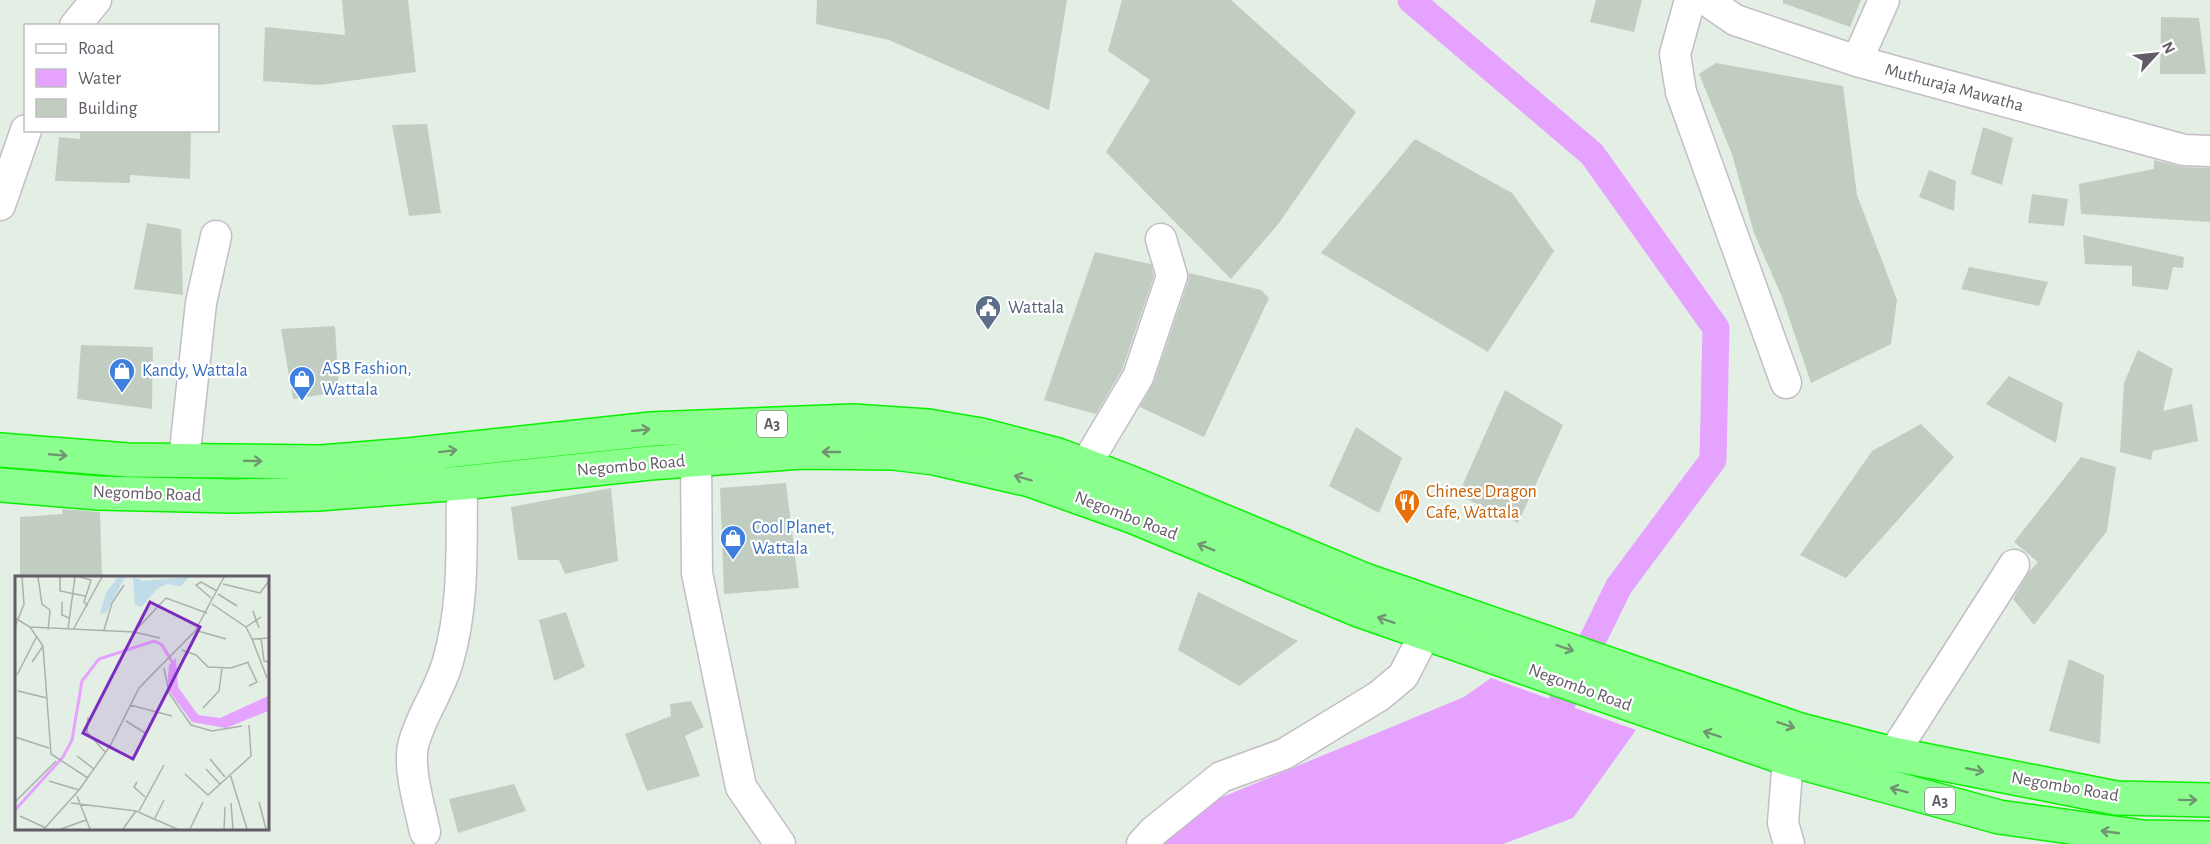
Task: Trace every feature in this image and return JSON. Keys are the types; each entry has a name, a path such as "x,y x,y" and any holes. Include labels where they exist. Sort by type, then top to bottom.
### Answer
{"highway":[{"name":"Negombo Road","path":"0,450 128,460 321,462 408,456 651,429 853,421 927,426 1031,447 1084,465 1365,580 1679,723 1788,759 1999,817 2143,840 2210,838"},
{"name":"Negombo Road","path":"0,484 98,494 232,496 318,494 462,483 650,463 802,452 893,453 976,466 1029,480 1134,517 1361,611 1425,634 1505,644 1691,691 1800,729 1893,754 2116,798 2210,800"}],"street":[{"path":"77,24 96,0"},
{"path":"1690,0 1675,54 1681,92 1786,383"},
{"name":"Muthuraja Mawatha","path":"1706,0 1736,20 1857,61 2184,150 2210,151"},
{"path":"1857,61 1884,0"},
{"path":"0,205 25,132"},
{"path":"184,460 201,303 216,236"},
{"path":"1069,494 1084,465 1138,377 1172,276 1161,239"},
{"path":"692,428 696,460 698,573 741,787 780,844"},
{"path":"425,832 414,782 412,748 418,729 448,662 458,611 462,573 462,483"},
{"path":"1893,754 2014,565"},
{"path":"1142,844 1154,831 1221,777 1284,754 1379,696 1403,676 1425,634"},
{"path":"1788,759 1783,823 1789,844"}],"water":[{"path":"1491,678 1636,730 1573,818 1503,844 1153,844 1174,817 1464,697"}],"building":[{"path":"342,0 408,0 416,72 319,85 263,81 265,27 345,35"},
{"path":"817,0 1067,0 1049,110 889,40 816,24"},
{"path":"1122,0 1231,0 1356,112 1279,223 1231,279 1106,152 1150,80 1108,51"},
{"path":"1596,0 1642,0 1634,32 1590,22"},
{"path":"1783,0 1861,0 1850,27 1783,3"},
{"path":"2161,17 2199,18 2206,74 2160,74"},
{"path":"1716,63 1843,86 1857,195 1897,300 1891,344 1811,383 1782,297 1754,233 1732,154 1699,74"},
{"path":"427,124 441,213 409,216 392,125"},
{"path":"1983,127 2013,138 2002,185 1971,174"},
{"path":"80,132 191,132 190,179 130,175 130,183 55,181 59,137 80,139"},
{"path":"1415,139 1512,193 1554,251 1488,352 1321,253"},
{"path":"2154,160 2183,167 2210,168 2210,222 2081,214 2079,184 2154,169"},
{"path":"1929,170 1956,181 1954,211 1919,197"},
{"path":"2032,194 2068,199 2064,226 2028,223"},
{"path":"147,223 181,229 183,295 134,289"},
{"path":"2083,235 2184,257 2183,268 2173,267 2168,290 2132,286 2132,266 2085,264"},
{"path":"1095,252 1151,264 1154,276 1122,370 1096,414 1044,400"},
{"path":"1969,267 2048,282 2039,306 1961,289"},
{"path":"1189,273 1261,290 1269,298 1204,437 1140,407 1154,382"},
{"path":"335,326 339,392 293,399 281,329"},
{"path":"81,345 153,347 152,409 77,399"},
{"path":"2138,350 2173,369 2163,411 2192,404 2198,441 2153,451 2151,460 2120,452 2124,383"},
{"path":"2009,376 2063,403 2056,443 1986,404"},
{"path":"1505,390 1563,425 1518,523 1458,495"},
{"path":"1921,424 1954,457 1846,578 1800,555 1872,451"},
{"path":"1356,427 1402,458 1379,513 1329,486"},
{"path":"2081,457 2116,467 2107,531 2034,625 2013,599 2029,572 2038,562 2014,542"},
{"path":"786,483 799,588 724,594 720,488"},
{"path":"611,488 618,561 565,574 559,560 518,560 511,507"},
{"path":"62,509 100,512 102,576 20,576 20,517 63,514"},
{"path":"1198,592 1298,641 1239,686 1178,650"},
{"path":"566,612 585,667 554,681 539,620"},
{"path":"2069,659 2104,675 2100,744 2049,731"},
{"path":"691,701 704,727 685,736 700,776 647,791 625,734 671,716 670,704"},
{"path":"514,784 526,811 458,833 449,799"}],"waterway":[{"path":"1411,0 1592,154 1716,328 1713,460 1619,586 1546,735"}],"place":[{"name":"Wattala","path":"988,331"},
{"name":"Kandy, Wattala","path":"122,394"},
{"name":"ASB Fashion, Wattala","path":"302,402"},
{"name":"Chinese Dragon Cafe, Wattala","path":"1407,525"},
{"name":"Cool Planet, Wattala","path":"733,561"}]}
